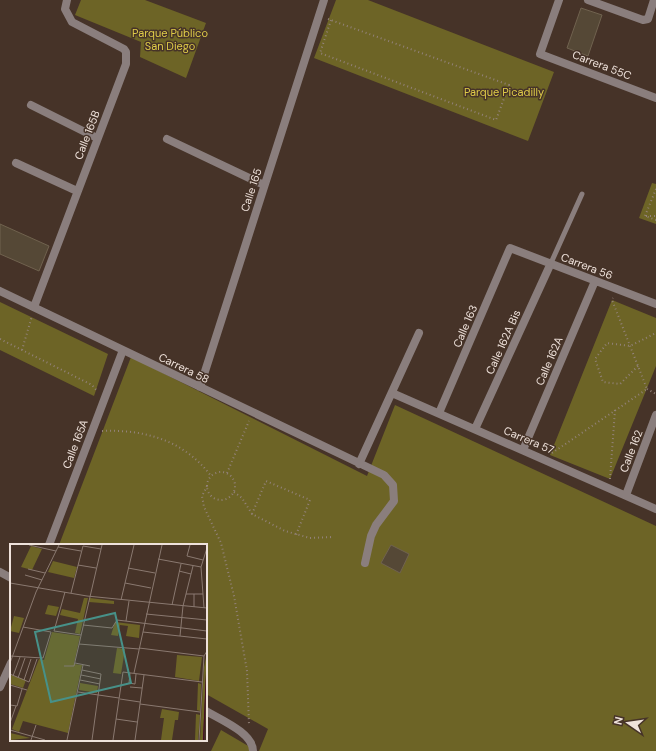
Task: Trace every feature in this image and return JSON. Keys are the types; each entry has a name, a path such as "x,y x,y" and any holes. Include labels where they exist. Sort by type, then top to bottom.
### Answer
{"street":[{"name":"Calle 165B","path":"34,307 126,64 126,52 124,49 72,22 65,9 67,0"},
{"name":"Calle 165","path":"200,387 324,0"},
{"name":"Carrera 55C","path":"559,0 540,54 656,98"},
{"path":"588,0 643,20 648,18 654,0"},
{"path":"31,105 97,138"},
{"path":"167,139 264,185"},
{"path":"16,163 77,191"},
{"name":"Carrera 56","path":"510,248 656,304"},
{"name":"Calle 163","path":"439,413 510,248"},
{"name":"Calle 162A Bis","path":"476,429 551,264"},
{"name":"Calle 162A","path":"523,450 595,281"},
{"name":"Carrera 58","path":"0,291 384,475 393,485 394,501 376,525 371,536 365,563"},
{"path":"359,464 419,333"},
{"name":"Calle 165A","path":"49,544 123,350"},
{"name":"Carrera 57","path":"392,393 656,509"},
{"name":"Calle 162","path":"626,495 656,414"},
{"path":"0,572 10,577"},
{"path":"0,687 10,665"},
{"path":"207,712 247,736 253,744 253,751"}],"lane":[{"path":"551,264 582,194"}],"path":[{"path":"331,20 509,85 496,120 320,53 331,20"},
{"path":"645,216 656,189"},
{"path":"645,216 656,216"},
{"path":"645,216 656,220"},
{"path":"616,289 612,300 647,389 656,394"},
{"path":"22,350 34,307"},
{"path":"638,366 620,384 603,382 595,359 607,343 630,346 656,333"},
{"path":"0,339 92,385 98,394"},
{"path":"548,461 550,455 647,389"},
{"path":"610,480 615,410"},
{"path":"228,473 252,412"},
{"path":"92,431 141,432 171,443 188,452 211,476"},
{"path":"207,486 213,497 224,499 234,492 235,485 233,478 228,473 216,472 211,476 202,496 204,507 221,543 234,596 247,670 249,720 247,736"},
{"path":"252,514 266,481 310,500 296,535"},
{"path":"234,492 242,498 252,514 296,535 310,538 333,537"}],"green space":[{"name":"Parque Público San Diego","path":"81,0 145,0 206,23 186,78 140,57 141,42 75,15"},
{"name":"Parque Picadilly","path":"336,0 368,0 554,72 528,141 314,58"},
{"path":"652,183 656,184 656,224 639,218"},
{"path":"612,300 656,318 656,366 610,479 550,455"},
{"path":"0,302 108,354 94,396 0,350"},
{"path":"131,357 367,476 395,405 656,526 656,751 259,751 268,729 207,695 207,544 59,544"},
{"path":"221,730 250,747 249,751 211,751"}],"building":[{"path":"581,8 602,15 588,56 567,48"},
{"path":"0,224 49,246 39,271 0,254"},
{"path":"391,545 409,554 400,573 381,563"}]}
